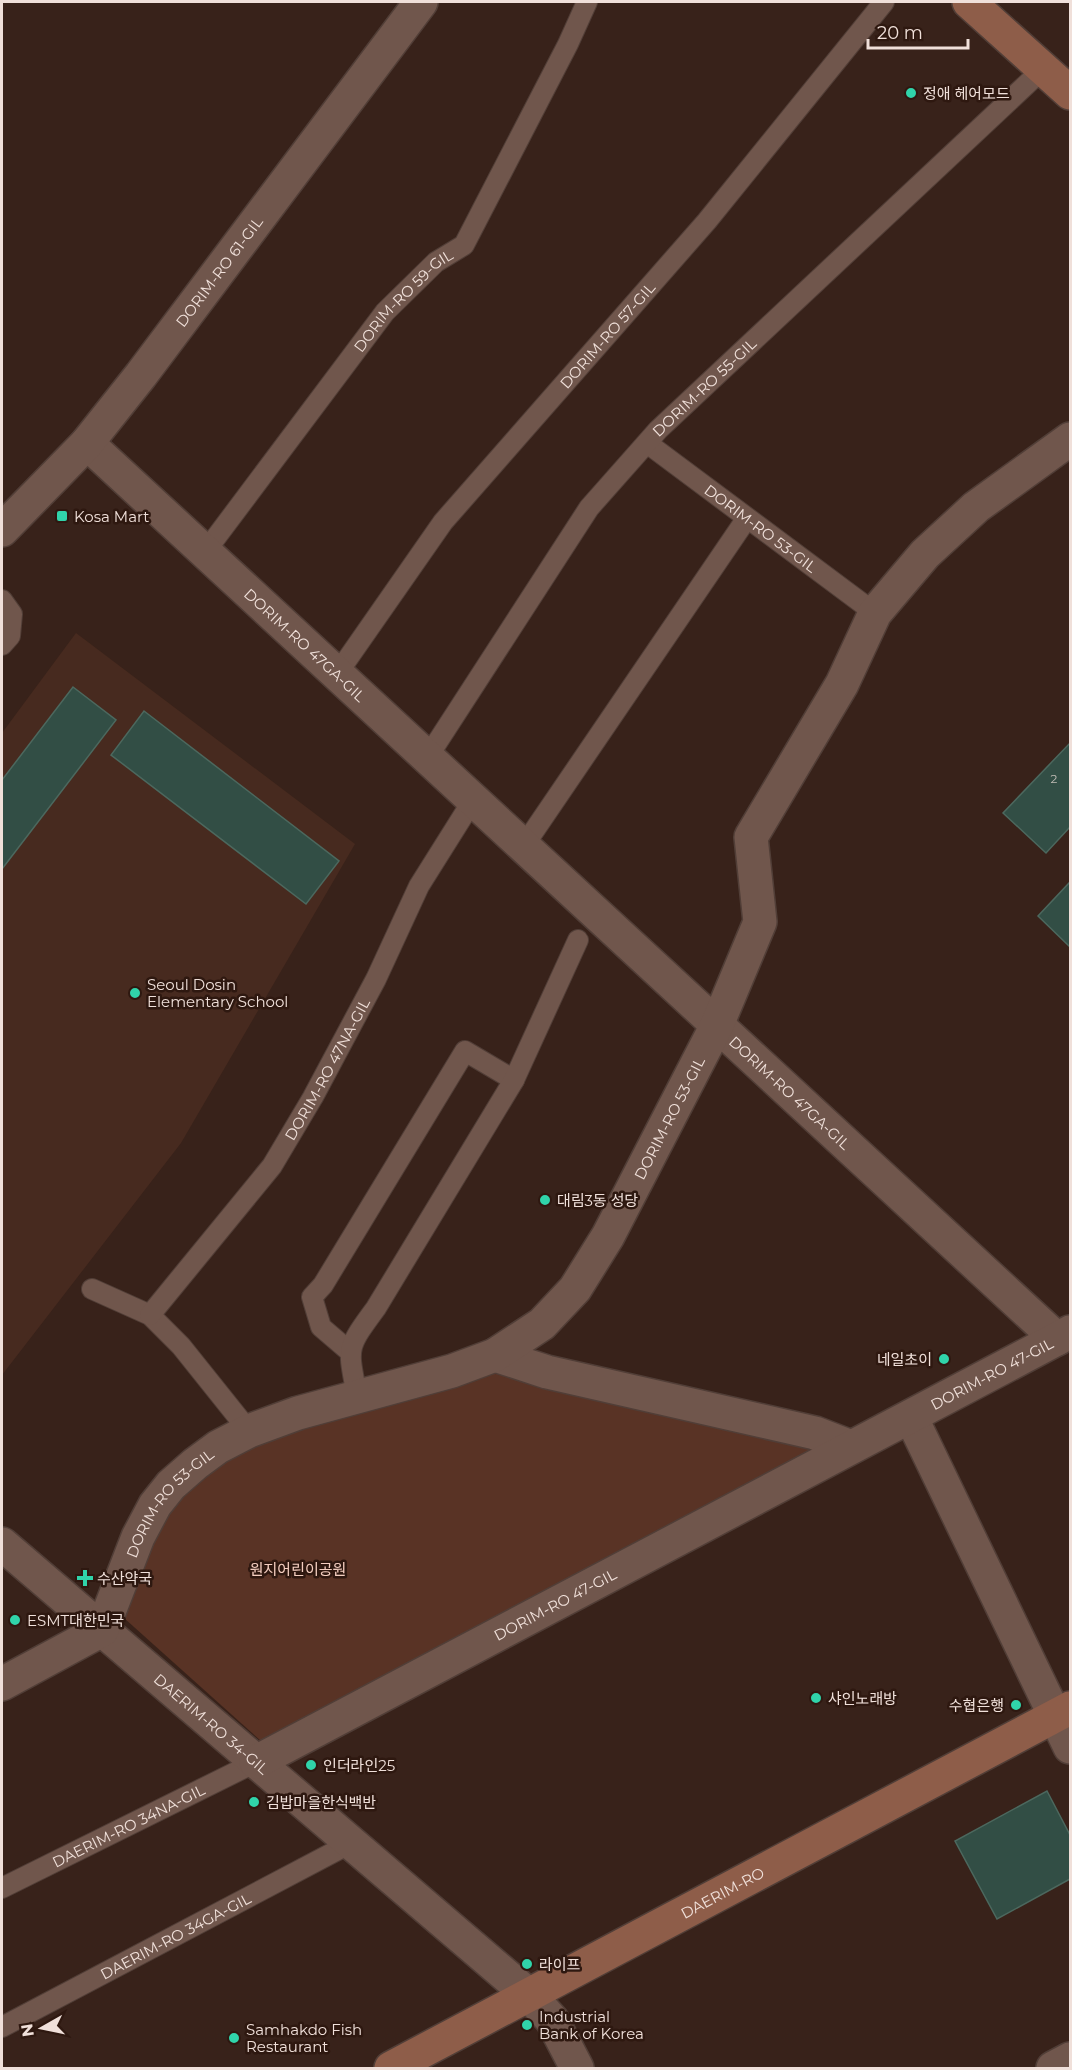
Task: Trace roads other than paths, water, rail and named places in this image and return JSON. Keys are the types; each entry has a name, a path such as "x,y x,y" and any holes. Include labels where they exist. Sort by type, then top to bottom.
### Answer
{"street":[{"name":"DORIM-RO 61-GIL","path":"2,530 87,443 141,375 421,2"},
{"path":"969,2 1071,93"},
{"name":"DORIM-RO 53-GIL","path":"102,1630 138,1537 154,1505 171,1485 218,1447 249,1431 298,1413 452,1371 495,1354 542,1324 575,1289 608,1236 717,1025 760,922 751,837 842,684 875,613 925,555 976,507 1071,438"},
{"name":"DORIM-RO 47GA-GIL","path":"87,443 717,1025 1064,1336"},
{"name":"DORIM-RO 47-GIL","path":"256,1762 1064,1336"},
{"path":"495,1354 547,1372 815,1433 851,1448"},
{"path":"910,1417 1063,1712 1071,1747"},
{"name":"DAERIM-RO 34-GIL","path":"2,1544 530,1996 552,2020 577,2068"},
{"path":"2,1684 102,1630"},
{"name":"DAERIM-RO","path":"391,2068 1063,1712"},
{"path":"1053,2068 1071,2059"}],"lane":[{"name":"DORIM-RO 59-GIL","path":"204,552 385,312 436,262 464,245 568,44 587,2"},
{"name":"DORIM-RO 57-GIL","path":"337,675 443,522 706,221 884,2"},
{"name":"DORIM-RO 55-GIL","path":"427,758 589,508 647,443 1043,69"},
{"name":"DORIM-RO 53-GIL","path":"647,443 875,613"},
{"path":"524,847 747,518"},
{"path":"2,600 12,614 10,636 2,645"},
{"name":"DORIM-RO 47NA-GIL","path":"150,1315 272,1166 313,1097 376,980 418,886 473,800"},
{"path":"349,1351 514,1080 578,940"},
{"path":"357,1396 349,1351 321,1327 312,1297 323,1285 465,1051 514,1080"},
{"path":"92,1289 150,1315 181,1346 249,1431"},
{"name":"DAERIM-RO 34NA-GIL","path":"2,1888 256,1762"},
{"name":"DAERIM-RO 34GA-GIL","path":"2,2027 351,1843"}],"place":[{"name":"정애 헤어모드","path":"911,93"},
{"name":"Kosa Mart","path":"62,516"},
{"name":"Seoul Dosin Elementary School","path":"135,993"},
{"name":"대림3동 성당","path":"545,1200"},
{"name":"네일초이","path":"944,1359"},
{"name":"수산약국","path":"85,1578"},
{"name":"ESMT대한민국","path":"15,1620"},
{"name":"샤인노래방","path":"816,1698"},
{"name":"수협은행","path":"1016,1705"},
{"name":"인더라인25","path":"311,1765"},
{"name":"김밥마을한식백반","path":"254,1802"},
{"name":"라이프","path":"527,1964"},
{"name":"Industrial Bank of Korea","path":"527,2025"},
{"name":"Samhakdo Fish Restaurant","path":"234,2038"}],"park label":[{"name":"원지어린이공원","path":"298,1569"}]}
